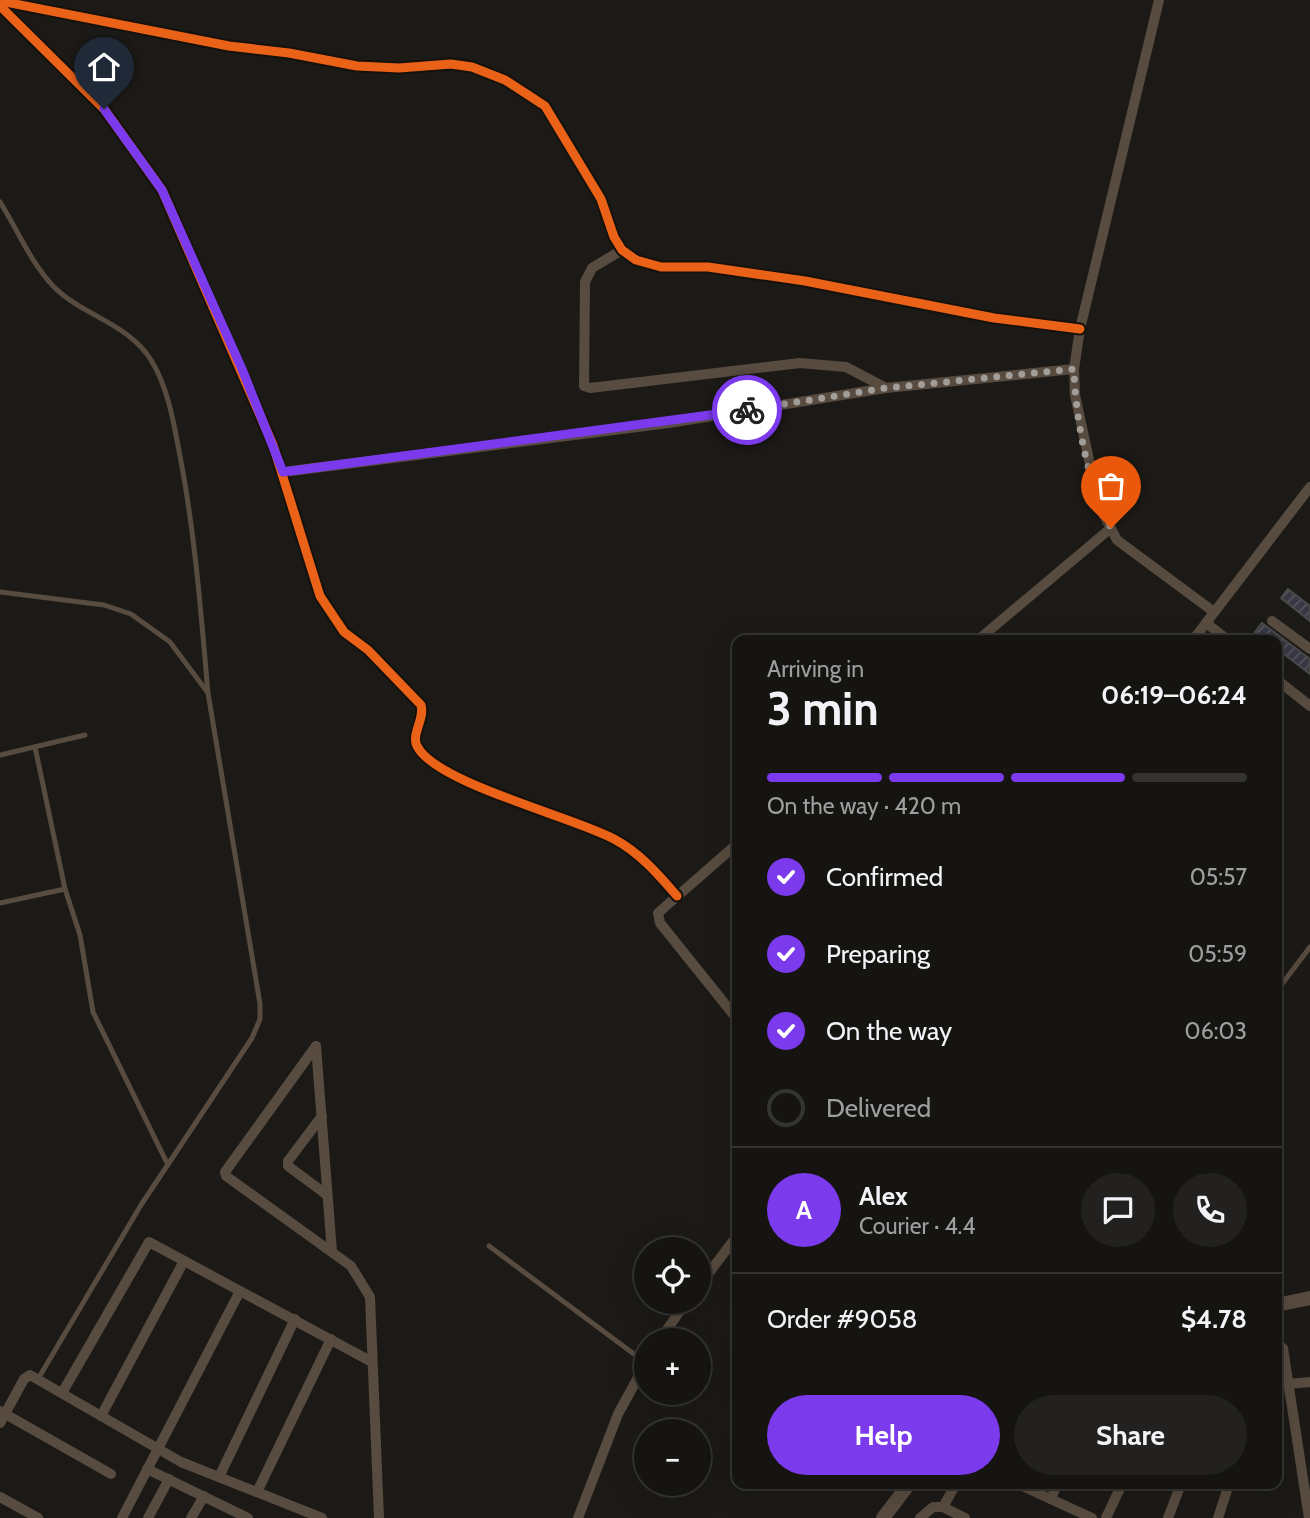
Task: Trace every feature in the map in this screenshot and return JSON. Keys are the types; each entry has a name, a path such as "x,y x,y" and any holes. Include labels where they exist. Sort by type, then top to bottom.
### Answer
{"street":[{"path":"1159,0 1080,329 1074,369 1075,396 1099,506 1117,541 1214,612"},
{"path":"0,3 229,46 289,53 357,66 399,68 451,64 489,74 513,85 545,106 598,192 622,250 636,260 661,267 708,267 805,281 994,318 1080,329"},
{"path":"0,3 104,109 162,190 242,369 283,472 320,596 344,632 368,650 421,705 423,713 415,739 428,760 462,779 618,841 647,861 677,896"},
{"path":"622,250 592,268 585,282 584,386 607,388 800,363 846,367 886,388"},
{"path":"283,472 669,423 886,388 1074,369"},
{"path":"1197,635 1310,487"},
{"path":"984,635 1111,528"},
{"path":"1272,621 1310,649"},
{"path":"1206,623 1222,635"},
{"path":"1282,684 1310,706"},
{"path":"732,848 658,913 660,923 732,1013"},
{"path":"332,1252 316,1046 225,1172 226,1176 351,1266 370,1297 379,1518"},
{"path":"321,1116 288,1161 288,1166 327,1195"},
{"path":"62,1393 149,1242 372,1362"},
{"path":"711,1270 732,1243"},
{"path":"101,1416 184,1261"},
{"path":"122,1518 240,1291"},
{"path":"1282,1304 1310,1298"},
{"path":"219,1477 295,1319"},
{"path":"257,1492 331,1339"},
{"path":"1283,1348 1309,1518"},
{"path":"111,1474 2,1416 26,1376 38,1379 158,1449 219,1477 322,1518"},
{"path":"1289,1384 1310,1382"},
{"path":"578,1518 618,1414 634,1385"},
{"path":"147,1468 204,1496 228,1513 248,1518"},
{"path":"148,1518 169,1479"},
{"path":"883,1518 905,1489"},
{"path":"943,1507 953,1489"},
{"path":"1029,1489 1092,1518"},
{"path":"1051,1499 1055,1489"},
{"path":"1106,1518 1120,1489"},
{"path":"1168,1518 1179,1489"},
{"path":"1218,1518 1227,1489"},
{"path":"191,1518 204,1496"},
{"path":"0,1497 38,1518"},
{"path":"920,1518 933,1507 943,1507 965,1518"}],"lane":[{"path":"0,202 26,249 55,289 128,334 151,360 167,397 187,491 197,565 208,693 260,1004 260,1019 252,1038 167,1163 38,1379"},
{"path":"0,592 104,605 131,614 170,642 208,693"},
{"path":"0,755 85,735"},
{"path":"35,747 65,889 80,935 93,1012 167,1163"},
{"path":"0,903 65,889"},
{"path":"1282,984 1310,947"},
{"path":"489,1246 634,1354"}],"building":[{"path":"1288,589 1310,606 1310,621 1281,598"},
{"path":"1262,623 1278,635 1259,635 1255,632"},
{"path":"1282,638 1310,659 1310,674 1282,653"}],"cycle path":[{"path":"0,1 229,46 289,53 357,66 399,68 451,64 472,67 505,80 545,106 601,199 614,237 622,250 636,260 661,267 708,267 805,281 994,318 1080,329"},
{"path":"0,6 104,109 162,190 273,445 320,596 344,632 368,650 421,705 417,746 429,760 477,786 614,839 640,857 677,896"}],"way so far":[{"path":"747,410 886,388 1074,369 1075,396 1099,506 1111,528"}],"route":[{"path":"104,109 162,190 242,369 283,472 669,423 747,410"}]}
